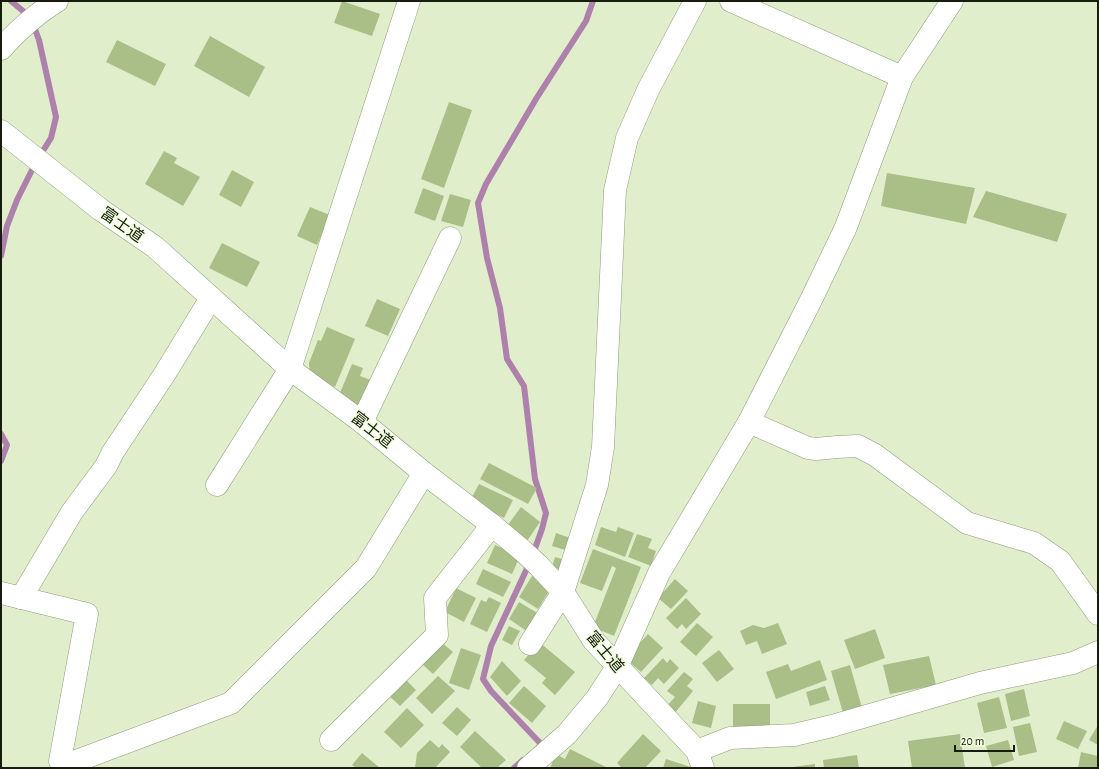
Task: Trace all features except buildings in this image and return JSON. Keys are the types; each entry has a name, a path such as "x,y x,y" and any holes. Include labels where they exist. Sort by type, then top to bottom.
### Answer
{"street":[{"path":"1,49 28,23 57,1"},
{"path":"217,485 290,369 409,1"},
{"path":"530,644 563,592 597,485 603,446 615,190 627,138 648,90 695,1"},
{"path":"731,1 902,77"},
{"path":"528,768 567,734 597,698 617,667 659,573 749,422 812,298 846,227 902,77 952,1"},
{"name":"富士道","path":"1,131 101,210 155,248 290,369 362,422 424,473 492,525 530,558 563,592 594,641 700,759"},
{"path":"362,422 450,238"},
{"path":"211,298 164,375 113,452 106,466 11,596 87,614 60,761 63,766 231,703 366,568 424,473"},
{"path":"749,422 808,448 816,450 837,446 858,446 875,455 967,523 1034,543 1060,562 1098,614"},
{"path":"331,740 437,634 435,598 492,525"},
{"path":"700,759 730,738 794,735 832,726 980,683 1073,663 1098,652"}],"waterway":[{"path":"11,1 29,16"},
{"path":"533,554 546,513 535,479 524,386 507,359 500,308 487,258 478,203 486,184 536,99 586,21 593,1"},
{"path":"1,256 7,226 17,200 36,162 51,138 56,117 39,40 33,24"},
{"path":"1,434 7,445 1,461"},
{"path":"530,562 491,646 483,679 491,691 541,744 538,748"},
{"path":"514,768 523,760"}]}
